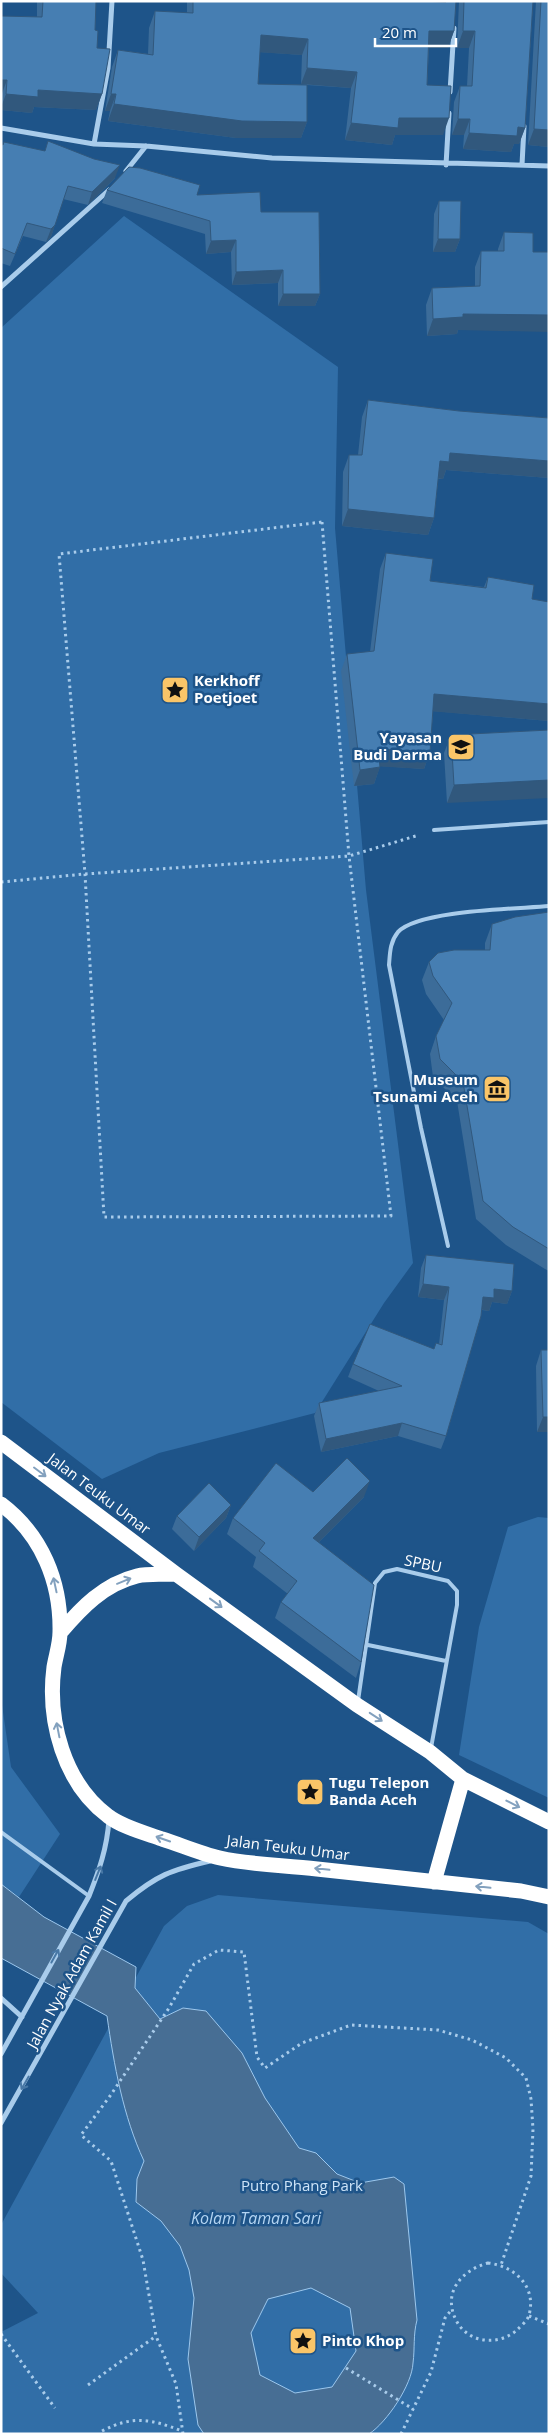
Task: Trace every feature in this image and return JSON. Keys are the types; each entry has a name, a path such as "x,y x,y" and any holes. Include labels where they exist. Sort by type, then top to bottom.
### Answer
{"highway":[{"name":"Jalan Teuku Umar","path":"1,1442 176,1574 357,1705 430,1752 463,1779 549,1822"},
{"name":"Jalan Teuku Umar","path":"1,1504 12,1512 47,1558 56,1585 60,1633 54,1669 54,1711 62,1752 73,1778 81,1789 109,1817 147,1834 220,1858 521,1891 549,1897"},
{"path":"60,1633 82,1606 111,1586 138,1576 176,1574"},
{"path":"434,1882 463,1779"},
{"path":"521,1891 549,1908"}],"street":[{"path":"94,144 108,68 112,1"},
{"path":"450,98 454,21"},
{"path":"446,165 450,108"},
{"path":"522,165 525,117"},
{"path":"1,128 94,144 146,146 272,158 446,165 549,166"},
{"path":"123,175 146,146"},
{"path":"1,287 117,182"},
{"name":"Jalan Nyak Adam Kamil I","path":"2,2052 89,1896 101,1868 108,1840 109,1817"},
{"name":"Jalan Nyak Adam Kamil I","path":"1,2123 48,2043 126,1902 148,1883 174,1869 220,1858"},
{"path":"1,1998 22,2017"}],"lane":[{"path":"434,830 549,822"},
{"path":"448,1246 421,1128 389,965 390,944 399,931 420,920 442,915 549,906"},
{"name":"SPBU","path":"357,1705 368,1645 375,1583 384,1572 397,1569 448,1581 456,1591 457,1605 430,1752"},
{"path":"368,1645 446,1661"},
{"path":"1,1832 89,1896"}],"path":[{"path":"322,522 349,856 391,1216 104,1217 85,874 59,554 322,522"},
{"path":"1,882 85,874 349,856 434,830"},
{"path":"183,2432 176,2384 156,2336 143,2260 111,2162 81,2136 168,2008 194,1964 219,1950 244,1952 257,2056 265,2068 302,2043 351,2025 438,2030 472,2040 506,2058 526,2078 532,2099 531,2176 500,2265"},
{"path":"488,2263 512,2270 522,2279 528,2290 529,2316 511,2335 500,2340 486,2341 474,2338 464,2331 456,2320 452,2308 454,2289 464,2273 475,2266 488,2263"},
{"path":"401,2434 431,2372 446,2318 452,2308"},
{"path":"529,2316 549,2324"},
{"path":"1,2334 55,2408"},
{"path":"88,2385 156,2336"},
{"path":"346,2368 413,2409"},
{"path":"102,2431 119,2422 137,2420 158,2422 183,2432"}],"green space":[{"name":"Kerkhoff Poetjoet","path":"124,216 338,367 335,528 366,890 413,1263 384,1303 315,1413 159,1453 102,1479 1,1402 1,328"},
{"path":"538,1517 549,1518 549,1798 459,1755 479,1627 508,1527"},
{"path":"1,1698 11,1767 60,1834 19,1897 1,1884"},
{"name":"Putro Phang Park","path":"218,1895 528,1922 549,1934 549,2434 1,2434 1,2332 38,2313 1,2273 1,2225 164,1926 187,1906"}],"water":[{"name":"Kolam Taman Sari","path":"1,1884 44,1917 136,1967 135,1988 160,2019 183,2008 206,2011 242,2053 265,2098 299,2148 316,2153 337,2174 360,2183 394,2177 404,2184 417,2320 412,2372 391,2412 369,2434 204,2434 198,2425 188,2359 194,2298 189,2270 180,2246 161,2221 136,2202 137,2179 144,2161 125,2108 116,2072 107,2016 1,1958","holes":["311,2288 350,2308 356,2351 332,2387 295,2393 260,2375 251,2333 268,2299"]}],"building":[{"path":"43,1 96,1 95,30 98,31 97,48 110,49 102,94 38,90 38,97 6,94 7,80 1,80 1,16 42,17"},
{"path":"193,1 456,1 454,31 429,31 427,85 451,86 449,118 399,118 398,128 351,123 357,72 307,68 308,39 261,35 258,84 307,85 307,122 242,121 114,104 116,94 111,94 118,50 153,55 155,11 193,13"},
{"path":"464,1 533,1 525,128 518,127 517,136 469,133 470,119 458,119 460,86 472,86 475,31 463,31"},
{"path":"541,1 549,1 549,130 534,129"},
{"path":"48,141 94,159 120,165 92,192 68,186 55,225 51,229 27,223 15,254 1,248 1,144 3,145 4,142 45,151"},
{"path":"129,167 140,168 200,185 197,195 260,192 261,212 319,212 320,294 283,294 283,270 236,272 236,240 211,241 210,221 107,190"},
{"path":"439,201 461,201 460,239 438,239"},
{"path":"504,232 533,233 533,252 549,252 549,315 463,314 463,317 433,319 432,288 480,286 481,251 504,251"},
{"path":"368,400 459,411 549,418 549,461 450,453 449,462 440,461 434,518 348,509 349,455 362,455"},
{"path":"386,553 433,559 430,581 486,588 488,577 534,585 532,599 549,602 549,704 434,694 430,752 378,749 380,767 360,770 347,654 374,651"},
{"path":"549,730 549,780 454,785 451,735"},
{"name":"Museum Tsunami Aceh","path":"549,912 549,1249 513,1227 483,1201 463,1082 440,1059 436,1036 452,1003 433,976 429,962 438,953 454,950 490,950 492,924 515,917"},
{"path":"426,1255 514,1264 512,1291 494,1289 494,1298 483,1297 481,1316 446,1436 402,1423 326,1439 319,1403 402,1386 353,1364 370,1324 434,1349 436,1343 442,1345 449,1287 423,1284"},
{"path":"541,1350 549,1350 549,1417 543,1417"},
{"path":"347,1458 370,1481 313,1538 374,1585 361,1662 281,1602 297,1581 259,1551 265,1543 233,1518 276,1463 313,1492"},
{"path":"209,1483 231,1505 199,1537 177,1516"}],"place":[{"name":"Kerkhoff Poetjoet","path":"175,690"},
{"name":"Yayasan Budi Darma","path":"461,747"},
{"name":"Museum Tsunami Aceh","path":"497,1089"},
{"name":"Tugu Telepon Banda Aceh","path":"310,1792"},
{"name":"Pinto Khop","path":"303,2341"}]}
